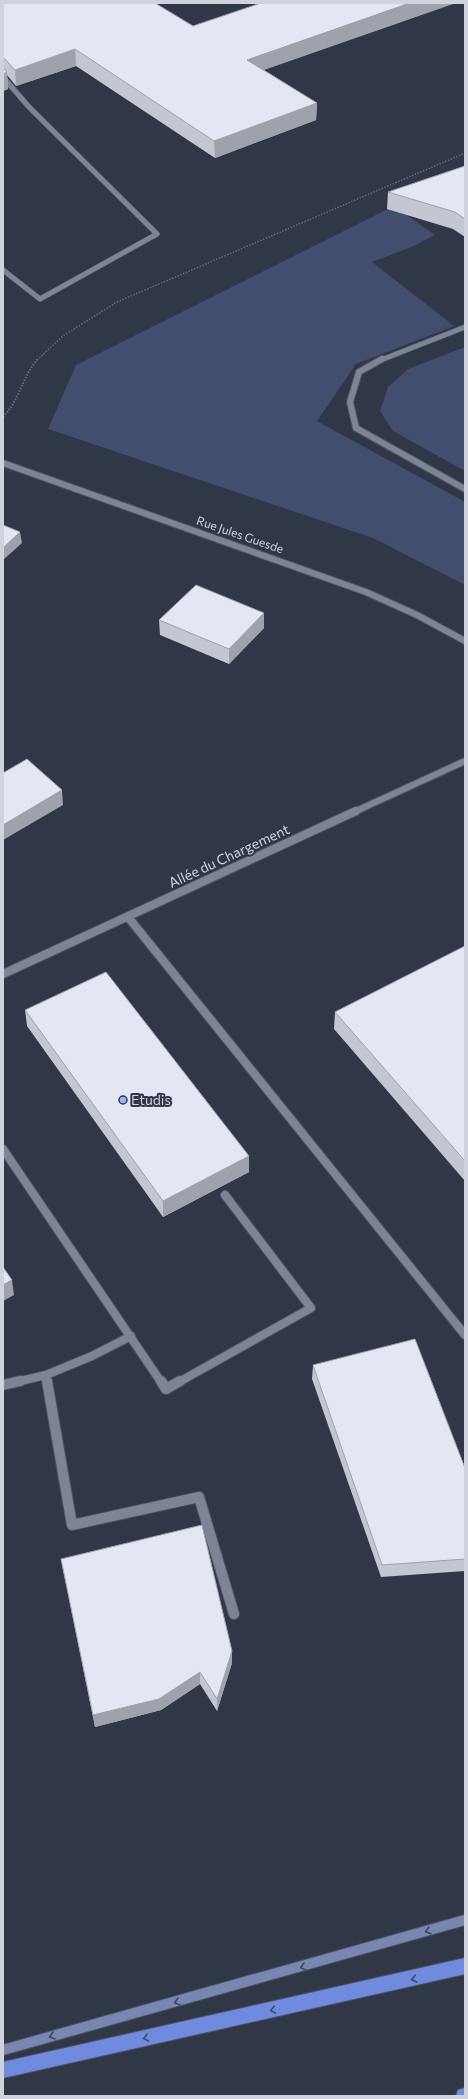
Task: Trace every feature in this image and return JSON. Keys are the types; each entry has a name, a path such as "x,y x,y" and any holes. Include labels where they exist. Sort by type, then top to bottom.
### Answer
{"highway":[{"path":"3,2070 465,1966"}],"main road":[{"path":"3,2050 465,1920"}],"street":[{"path":"3,77 34,113 157,234 40,299 3,270"},
{"path":"465,327 389,355 359,372 350,402 356,428 465,489"},
{"name":"Rue Jules Guesde","path":"3,463 366,592 417,615 465,641"},
{"name":"Allée du Chargement","path":"3,974 465,761"},
{"path":"128,917 465,1335"},
{"path":"3,1149 166,1389 310,1308 225,1195"},
{"path":"3,1385 46,1375 92,1356 131,1336"},
{"path":"46,1375 72,1525 199,1497 234,1614"}],"path":[{"path":"3,417 10,411 35,362 73,328 117,302 465,153"}],"shaded area":[{"path":"394,206 435,235 414,246 372,262 454,326 356,364 317,421 465,502 465,585 373,538 48,429 76,365"},
{"path":"465,347 465,469 463,470 393,431 380,411 388,387 408,369"}],"building":[{"path":"3,3 155,3 193,26 261,3 410,3 247,60 317,103 214,141 75,49 15,70 3,57"},
{"path":"3,68 7,72 3,74"},
{"path":"465,166 465,219 455,212 388,192"},
{"path":"3,525 20,532 3,548"},
{"path":"196,585 264,613 229,649 159,620"},
{"path":"27,759 62,790 3,825 3,773"},
{"path":"465,946 465,1161 335,1012"},
{"path":"106,972 249,1156 163,1201 25,1010"},
{"path":"3,1267 12,1280 3,1285"},
{"path":"415,1339 465,1468 465,1559 382,1565 313,1365"},
{"path":"202,1525 232,1651 217,1699 200,1672 159,1699 93,1715 61,1559"}],"place":[{"name":"Etudis","path":"123,1100"}]}
